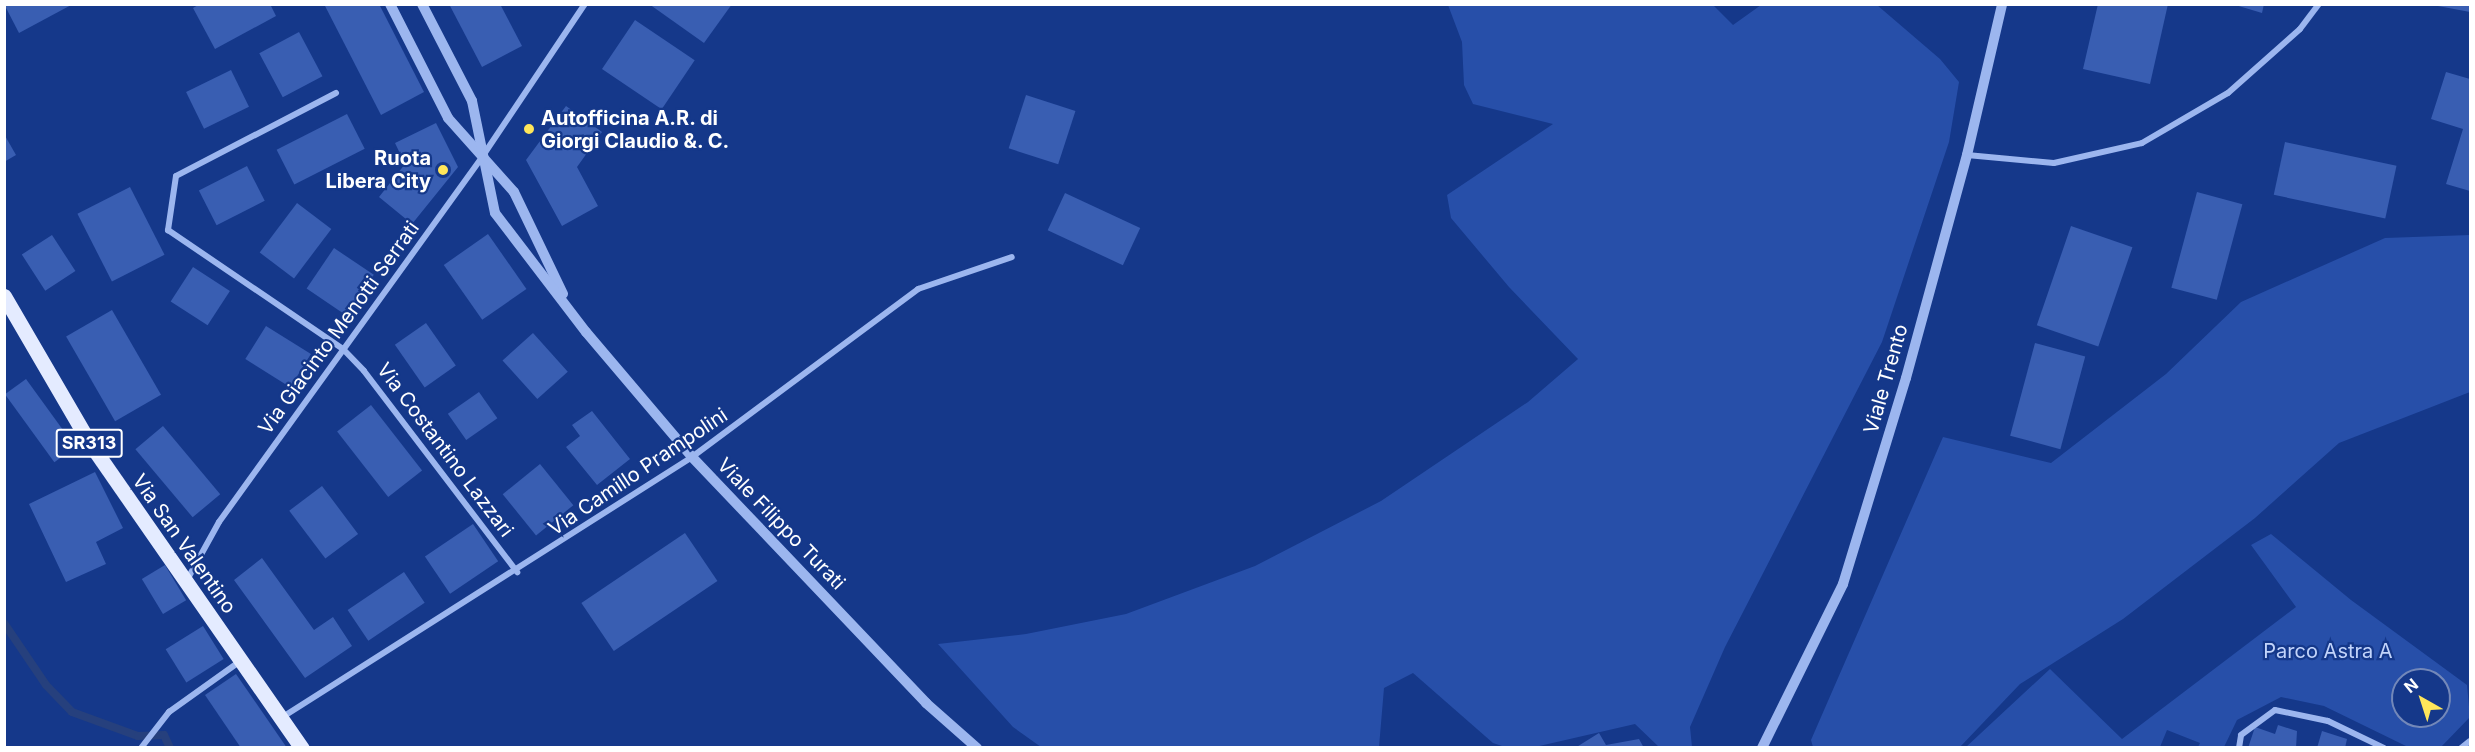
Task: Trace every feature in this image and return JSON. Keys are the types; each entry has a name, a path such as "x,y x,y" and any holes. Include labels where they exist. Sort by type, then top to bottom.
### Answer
{"main road":[{"name":"Via San Valentino","path":"4,296 89,442 185,583 302,747"}],"street":[{"name":"Viale Filippo Turati","path":"390,4 448,118 514,192 573,313"},
{"name":"Viale Filippo Turati","path":"422,4 472,101 495,213 573,313 692,457 926,703 977,747"},
{"name":"Via Giacinto Menotti Serrati","path":"185,583 219,522 482,158 585,4"},
{"name":"Viale Trento","path":"1762,747 1843,584 1906,378 1967,155 2002,4"},
{"path":"1967,155 2054,164 2142,143 2228,93 2300,29 2319,4"},
{"name":"Via Costantino Lazzari","path":"336,93 176,176 168,230 343,349 364,370 517,572"},
{"name":"Via Camillo Prampolini","path":"281,719 517,572 692,457 918,289 1012,256"},
{"path":"141,747 169,712 240,661"},
{"path":"2239,747 2241,735 2275,710 2328,721 2384,747"},
{"path":"2461,747 2470,741"}],"green space":[{"path":"1448,5 1713,5 1733,25 1761,5 1877,5 1940,59 1959,82 1949,142 1882,342 1725,647 1690,727 1692,747 1659,747 1635,724 1535,747 1505,747 1493,743 1413,673 1384,688 1379,747 1041,747 1013,727 938,644 1026,634 1126,614 1255,566 1381,501 1528,402 1578,359 1509,287 1451,218 1447,195 1553,124 1473,104 1464,85 1462,42"},
{"path":"2470,235 2470,392 2339,443 2255,518 2123,619 2020,684 1960,747 1813,747 1811,740 1943,437 2051,463 2166,374 2241,302 2385,238"},
{"name":"Parco Astra A","path":"2271,534 2351,600 2444,668 2391,668 2391,728 2451,728 2451,673 2467,685 2470,717 2441,747 2408,747 2324,706 2281,697 2237,720 2224,747 2198,747 2200,743 2167,730 2160,747 1966,747 2050,669 2122,739 2296,607 2251,545"}],"building":[{"path":"4,4 73,4 19,33"},
{"path":"200,4 270,4 276,16 215,49 193,8"},
{"path":"324,4 379,4 424,92 381,115"},
{"path":"449,4 500,4 522,46 482,67"},
{"path":"649,4 732,4 704,43"},
{"path":"2098,4 2168,4 2150,84 2083,69"},
{"path":"2232,4 2264,4 2262,13"},
{"path":"2438,4 2470,4 2470,12 2438,6"},
{"path":"635,20 695,60 662,109 602,69"},
{"path":"299,32 322,76 283,97 259,53"},
{"path":"231,70 249,107 204,129 186,92"},
{"path":"2446,72 2470,79 2470,191 2446,184 2463,129 2431,119"},
{"path":"1026,95 1075,111 1058,164 1009,148"},
{"path":"566,106 602,132 577,167 598,206 562,226 526,160"},
{"path":"347,114 365,149 294,185 277,150"},
{"path":"436,123 458,167 412,224 379,197 405,164 395,143"},
{"path":"4,134 16,155 4,162"},
{"path":"2285,142 2397,166 2385,219 2274,195"},
{"path":"247,166 265,201 217,225 199,191"},
{"path":"130,187 165,255 112,282 77,214"},
{"path":"2197,192 2242,204 2217,300 2171,288"},
{"path":"1065,193 1140,228 1123,265 1048,230"},
{"path":"297,203 331,229 294,278 260,253"},
{"path":"2071,226 2132,247 2098,346 2037,325"},
{"path":"488,234 526,289 482,320 444,265"},
{"path":"52,235 75,271 45,291 22,255"},
{"path":"334,248 374,275 346,315 307,289"},
{"path":"193,267 230,291 208,325 171,301"},
{"path":"112,310 161,395 115,421 66,336"},
{"path":"426,323 456,366 425,387 395,345"},
{"path":"266,326 311,354 290,387 245,359"},
{"path":"533,333 568,372 537,399 503,360"},
{"path":"2035,343 2085,356 2060,449 2010,436"},
{"path":"26,379 75,447 54,462 5,394"},
{"path":"479,392 497,418 466,440 448,414"},
{"path":"371,405 422,470 388,497 337,431"},
{"path":"592,411 630,459 597,485 566,447 580,436 572,425"},
{"path":"163,426 220,494 193,517 135,449"},
{"path":"540,464 573,505 536,535 503,494"},
{"path":"95,472 123,528 96,542 106,564 66,582 29,504"},
{"path":"322,486 358,534 325,559 289,511"},
{"path":"473,524 498,561 450,594 425,556"},
{"path":"685,533 717,581 614,651 581,603"},
{"path":"262,558 314,630 333,617 352,646 305,678 234,580"},
{"path":"165,565 186,600 163,614 142,579"},
{"path":"404,572 425,603 368,641 348,610"},
{"path":"203,626 224,659 186,682 166,649"},
{"path":"236,674 287,748 241,748 205,695"},
{"path":"2278,725 2297,731 2296,748 2248,748 2255,727 2275,734"},
{"path":"2322,731 2347,739 2345,748 2317,748"},
{"path":"1599,733 1606,745 1639,739 1644,748 1575,748"}],"waterway":[{"path":"4,623 46,685 72,712 138,736 164,735 170,748"}],"place":[{"name":"Autofficina A.R. di Giorgi Claudio &. C.","path":"529,129"},
{"name":"Ruota Libera City","path":"443,170"}]}
